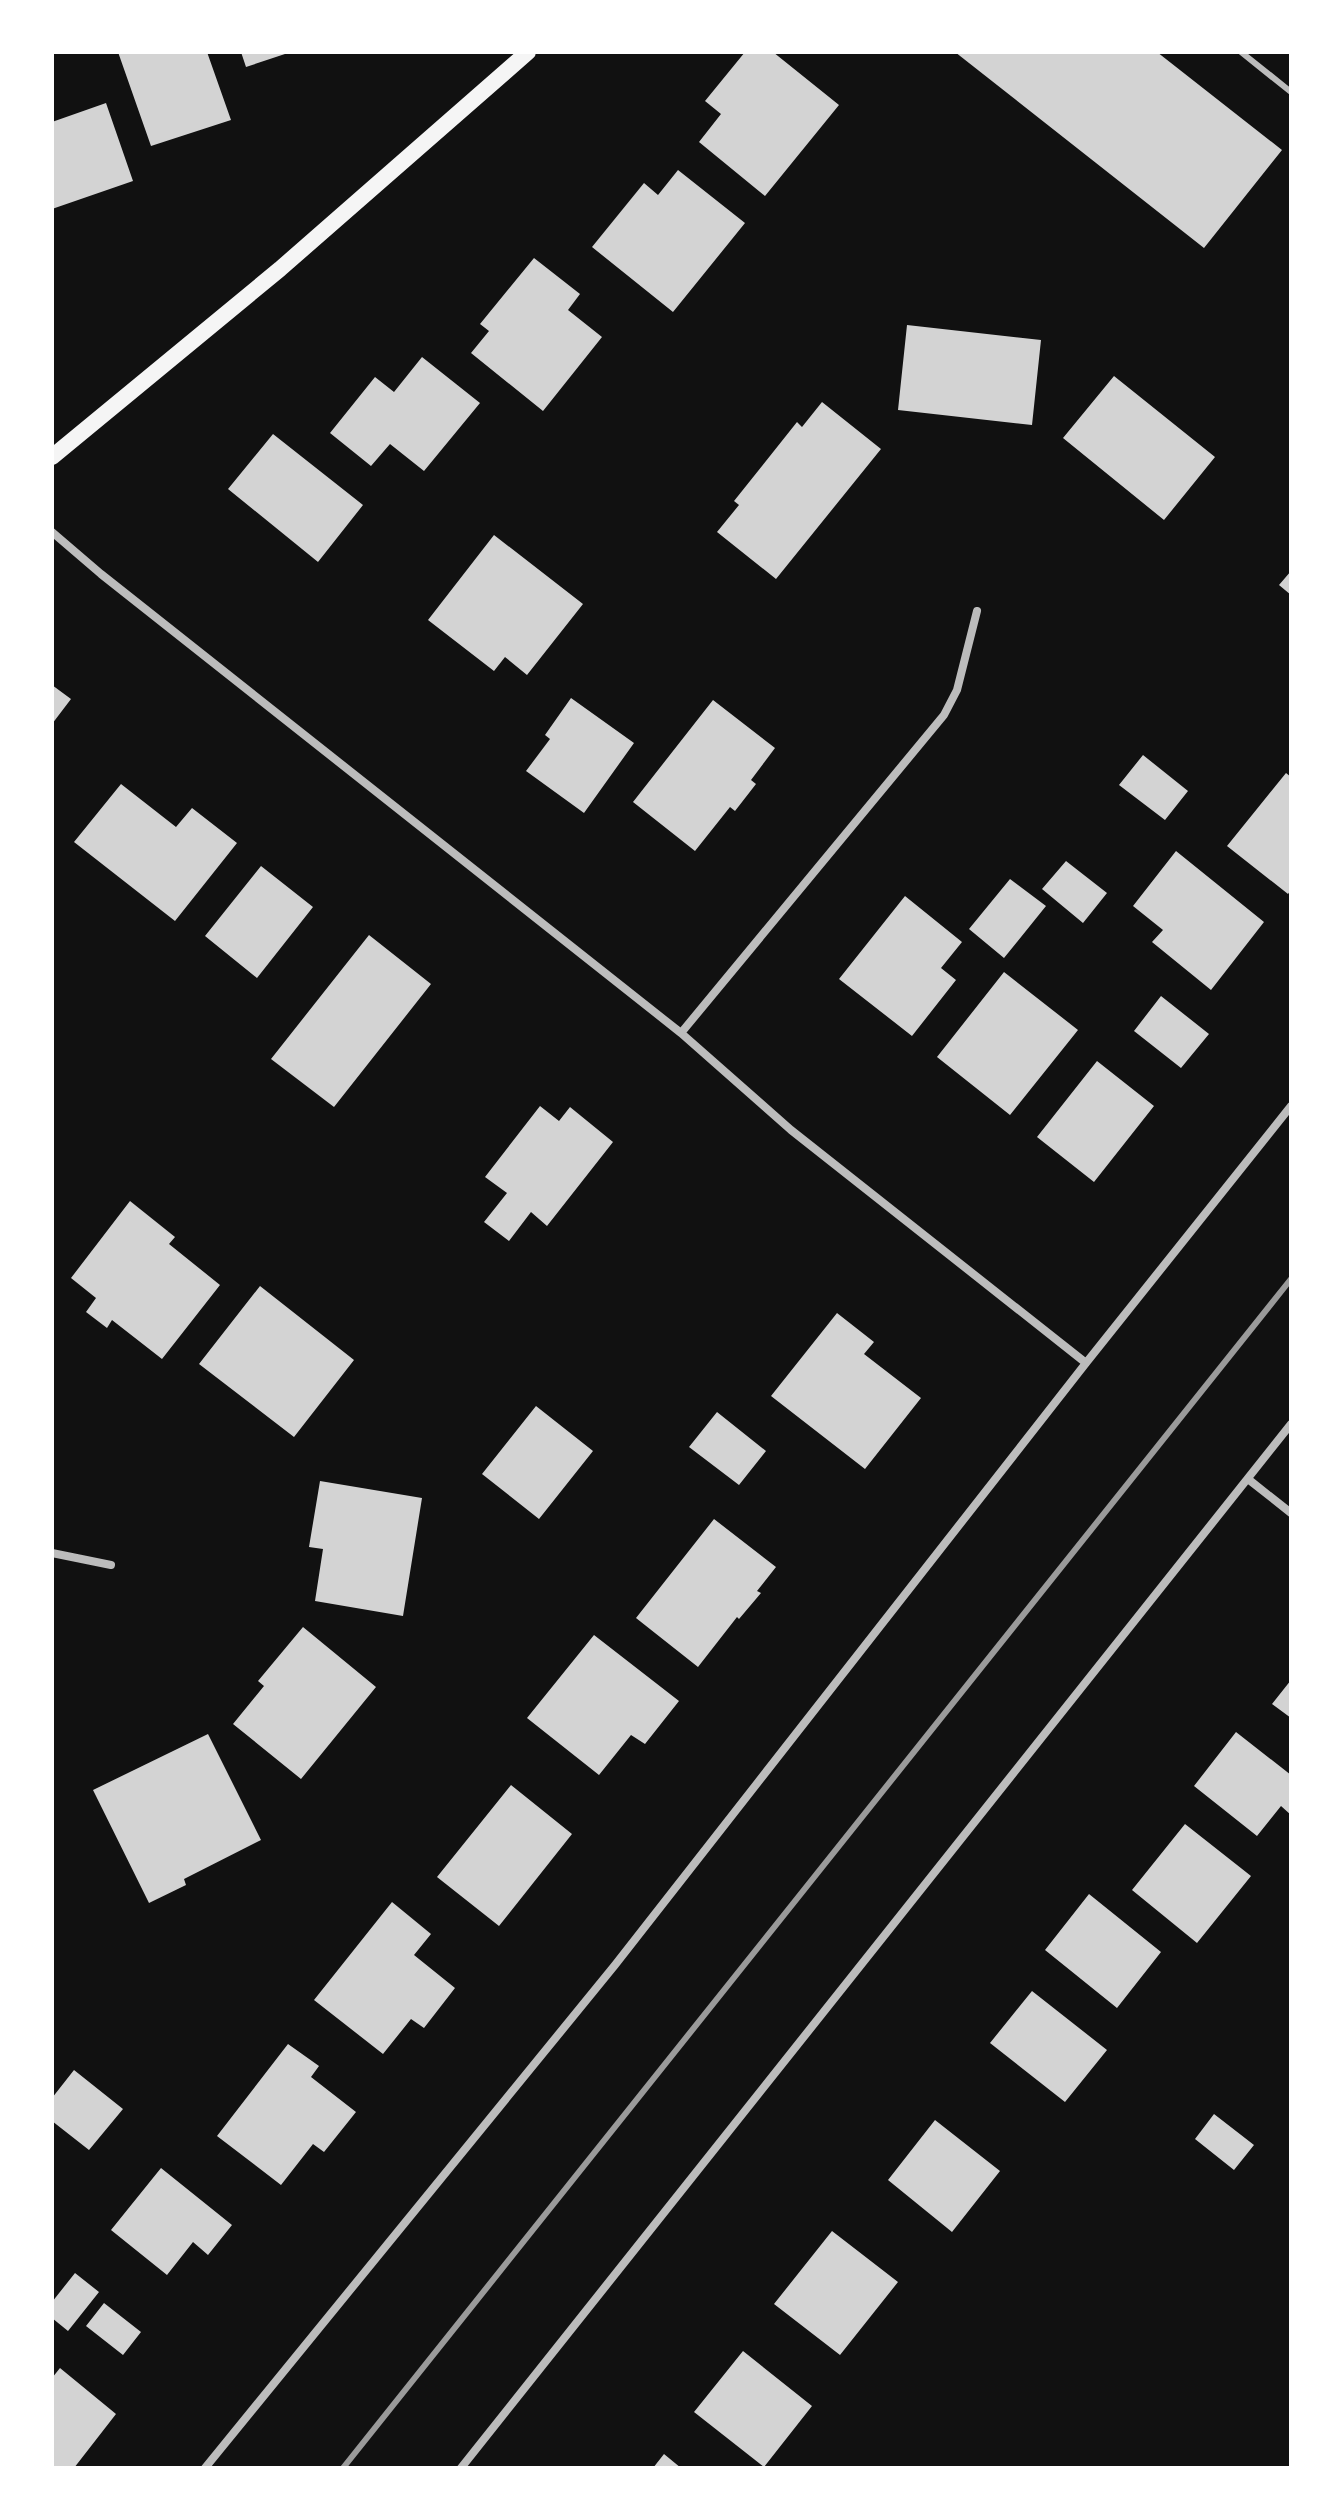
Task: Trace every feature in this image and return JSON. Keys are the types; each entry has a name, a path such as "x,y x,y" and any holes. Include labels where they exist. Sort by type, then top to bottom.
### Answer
{"main road":[{"path":"52,457 280,269 526,53"}],"street":[{"path":"52,532 681,1033 791,1130 1086,1363"},
{"path":"681,1033 944,715 957,690 977,611"},
{"path":"205,2468 615,1965 1291,1106"},
{"path":"461,2468 1291,1424"},
{"path":"1248,1479 1291,1513"},
{"path":"52,1553 111,1565"}],"lane":[{"path":"1241,52 1291,92"}],"building":[{"path":"118,52 207,52 231,120 151,146"},
{"path":"241,52 288,52 288,53 246,67"},
{"path":"745,52 773,52 839,105 765,196 699,142 721,114 705,101"},
{"path":"955,52 1157,52 1282,150 1204,248"},
{"path":"106,103 133,181 52,209 52,122"},
{"path":"678,170 745,223 673,312 592,247 644,183 658,195"},
{"path":"534,258 580,294 568,310 602,337 543,411 471,353 489,331 480,324"},
{"path":"907,325 1041,340 1032,425 898,410"},
{"path":"422,357 480,403 424,471 390,444 371,466 330,433 375,377 394,392"},
{"path":"1114,376 1215,457 1164,520 1063,438"},
{"path":"822,402 881,449 776,579 717,532 739,505 734,501 797,422 802,427"},
{"path":"273,434 363,505 318,562 228,489"},
{"path":"494,535 583,604 527,675 505,657 494,671 428,620"},
{"path":"1291,571 1291,595 1279,585"},
{"path":"52,685 71,699 52,724"},
{"path":"571,698 634,743 584,813 526,771 550,739 545,735"},
{"path":"713,700 775,748 751,780 756,784 735,811 730,807 695,851 633,802"},
{"path":"1143,755 1188,791 1165,820 1119,785"},
{"path":"1286,773 1291,777 1291,890 1288,894 1227,846"},
{"path":"121,784 176,827 192,808 237,843 175,921 74,842"},
{"path":"1176,851 1264,922 1211,990 1152,942 1163,930 1133,906"},
{"path":"1066,861 1107,893 1083,923 1042,889"},
{"path":"261,866 313,907 257,978 205,936"},
{"path":"1010,879 1046,906 1004,958 969,929"},
{"path":"905,896 962,942 941,968 956,980 912,1036 839,979"},
{"path":"369,935 431,984 334,1107 271,1059"},
{"path":"1004,972 1078,1030 1010,1115 937,1057"},
{"path":"1161,996 1209,1034 1181,1068 1134,1031"},
{"path":"1097,1061 1154,1106 1094,1182 1037,1137"},
{"path":"540,1106 559,1121 570,1107 613,1142 547,1226 531,1212 509,1241 484,1222 507,1193 485,1177"},
{"path":"130,1201 175,1237 169,1244 220,1285 162,1359 112,1320 107,1328 86,1312 96,1298 71,1278"},
{"path":"260,1286 354,1360 294,1437 199,1364"},
{"path":"837,1313 874,1342 864,1354 921,1398 865,1469 771,1396"},
{"path":"536,1406 593,1451 539,1519 482,1474"},
{"path":"717,1412 766,1451 739,1485 689,1447"},
{"path":"320,1481 422,1498 403,1616 315,1601 323,1549 309,1547"},
{"path":"714,1519 776,1567 757,1591 761,1593 739,1619 737,1617 698,1667 636,1618"},
{"path":"303,1627 376,1687 301,1779 233,1724 264,1686 258,1681"},
{"path":"594,1635 679,1701 645,1744 631,1735 599,1775 527,1718"},
{"path":"1291,1680 1291,1718 1272,1704"},
{"path":"1236,1732 1291,1775 1291,1815 1281,1806 1257,1836 1194,1786"},
{"path":"208,1734 261,1840 184,1879 186,1885 149,1903 93,1790"},
{"path":"511,1785 572,1834 499,1926 437,1877"},
{"path":"1185,1824 1251,1876 1197,1943 1132,1890"},
{"path":"1089,1894 1161,1952 1117,2008 1045,1950"},
{"path":"392,1902 431,1934 414,1955 455,1988 424,2028 411,2019 383,2054 314,2000"},
{"path":"1032,1991 1107,2050 1065,2102 990,2043"},
{"path":"288,2044 319,2066 311,2077 356,2112 324,2152 313,2144 281,2185 217,2136"},
{"path":"74,2070 123,2109 89,2150 52,2121 52,2098"},
{"path":"1214,2114 1254,2145 1234,2170 1195,2139"},
{"path":"935,2120 1000,2171 952,2232 888,2180"},
{"path":"161,2168 232,2225 208,2255 193,2242 167,2275 111,2230"},
{"path":"832,2231 898,2282 840,2355 774,2304"},
{"path":"75,2273 99,2292 68,2331 52,2318 52,2302"},
{"path":"104,2303 141,2332 123,2355 86,2326"},
{"path":"743,2351 812,2406 764,2467 694,2412"},
{"path":"60,2368 116,2414 74,2468 52,2468 52,2378"},
{"path":"664,2454 681,2468 653,2468"}],"railway":[{"path":"343,2468 1291,1279"}]}
